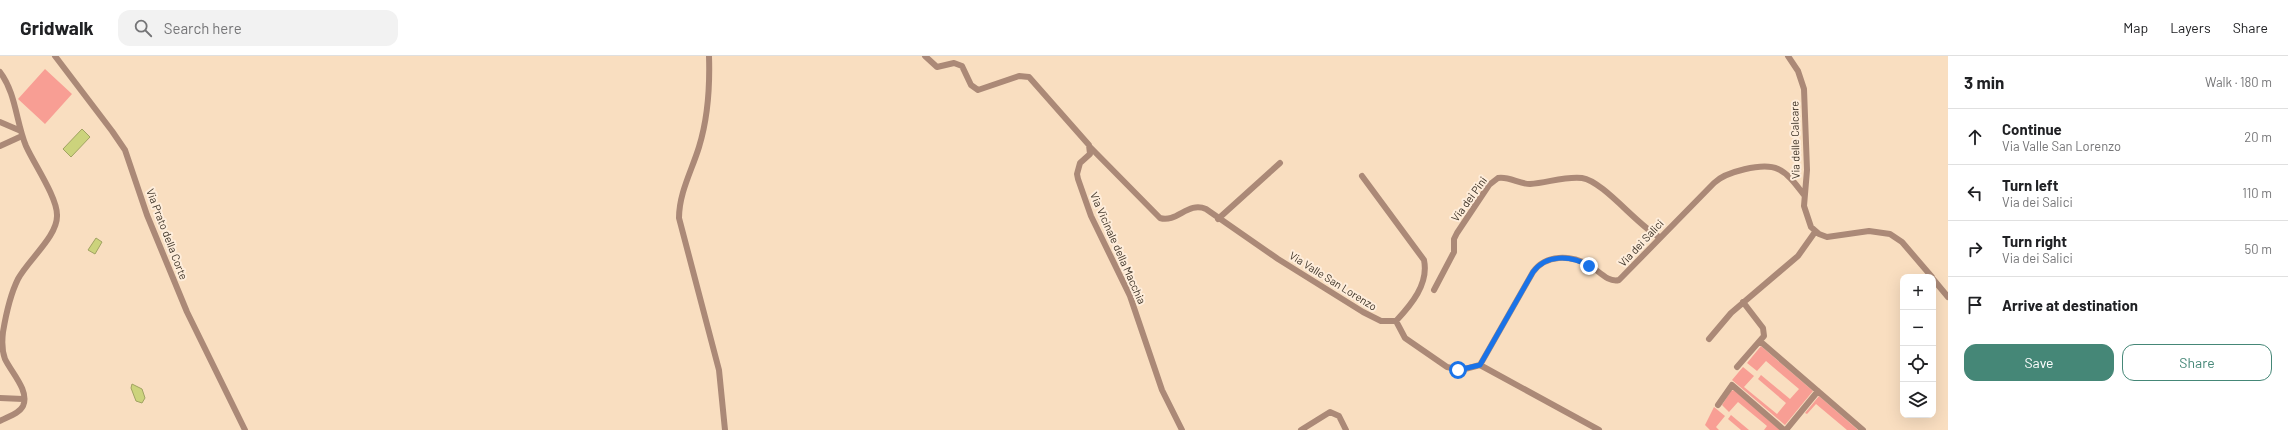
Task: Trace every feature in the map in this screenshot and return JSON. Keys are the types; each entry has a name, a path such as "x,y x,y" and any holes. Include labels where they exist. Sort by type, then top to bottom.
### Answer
{"street":[{"name":"Via Prato della Corte","path":"55,56 108,124 125,150 147,214 187,312 245,430"},
{"path":"709,56 709,87 705,122 700,145 681,198 679,218 718,362 722,382 725,430"},
{"path":"926,56 937,67 954,63 962,66 971,85 978,90 1019,76 1027,76 1090,147"},
{"name":"Via delle Calcare","path":"1788,56 1798,71 1804,89 1807,170 1804,195 1805,214 1815,232"},
{"path":"0,72 9,88 22,134 55,204 57,218 54,230 15,285 2,325 4,354 21,388 23,405 20,410 0,421"},
{"path":"0,122 22,134"},
{"path":"0,146 22,134"},
{"name":"Via Valle San Lorenzo","path":"1090,147 1160,218 1170,218 1198,206 1206,209 1218,219 1278,259 1373,318 1384,322 1396,321"},
{"name":"Via Vicinale della Macchia","path":"1090,147 1090,154 1083,159 1078,168 1078,179 1090,216 1130,296 1162,390 1182,430"},
{"path":"1218,219 1280,163"},
{"name":"Via dei Salici","path":"1480,365 1533,272 1542,262 1553,259 1576,260 1587,264 1610,279 1617,281 1716,180 1729,173 1757,168 1776,168 1789,177 1804,195"},
{"path":"1362,176 1419,251 1425,263 1424,275 1415,298 1396,321 1405,338 1447,367 1461,370 1480,365 1599,430"},
{"name":"Via dei Pini","path":"1434,290 1454,252 1456,236 1489,185 1498,178 1506,178 1528,184 1575,178 1588,179 1645,228 1659,237"},
{"path":"1709,339 1743,302 1798,256 1815,232 1830,237 1869,231 1890,234 1902,242 1929,274"},
{"path":"1936,283 1948,298"},
{"path":"1737,367 1761,342 1764,336 1763,328 1743,302"},
{"path":"1761,342 1863,430"},
{"path":"1718,405 1732,385 1785,430 1818,391"},
{"path":"0,398 23,399"},
{"path":"1301,430 1325,414 1335,412 1339,416 1346,430"}],"shaded area":[{"path":"45,69 72,94 45,124 18,99"},
{"path":"82,129 90,137 71,157 63,149"},
{"path":"96,238 102,242 95,254 88,250"},
{"path":"1761,346 1813,391 1785,425 1732,380 1743,367 1754,376 1744,387 1777,414 1786,403 1758,379 1761,375 1790,399 1799,389 1766,361 1757,371 1747,363"},
{"path":"132,384 142,389 145,398 142,403 136,401 131,388"},
{"path":"1734,390 1780,430 1764,430 1767,426 1738,402 1729,412 1722,405 1731,391"},
{"path":"1819,396 1858,430 1847,430 1816,404 1807,414 1805,413"},
{"path":"1714,407 1725,416 1716,427 1719,430 1710,430 1705,425"},
{"path":"1731,415 1749,430 1741,430 1728,419"}],"route":[{"path":"1458,370 1467,370 1480,365 1538,265 1546,260 1556,258 1579,261 1589,266"}]}
